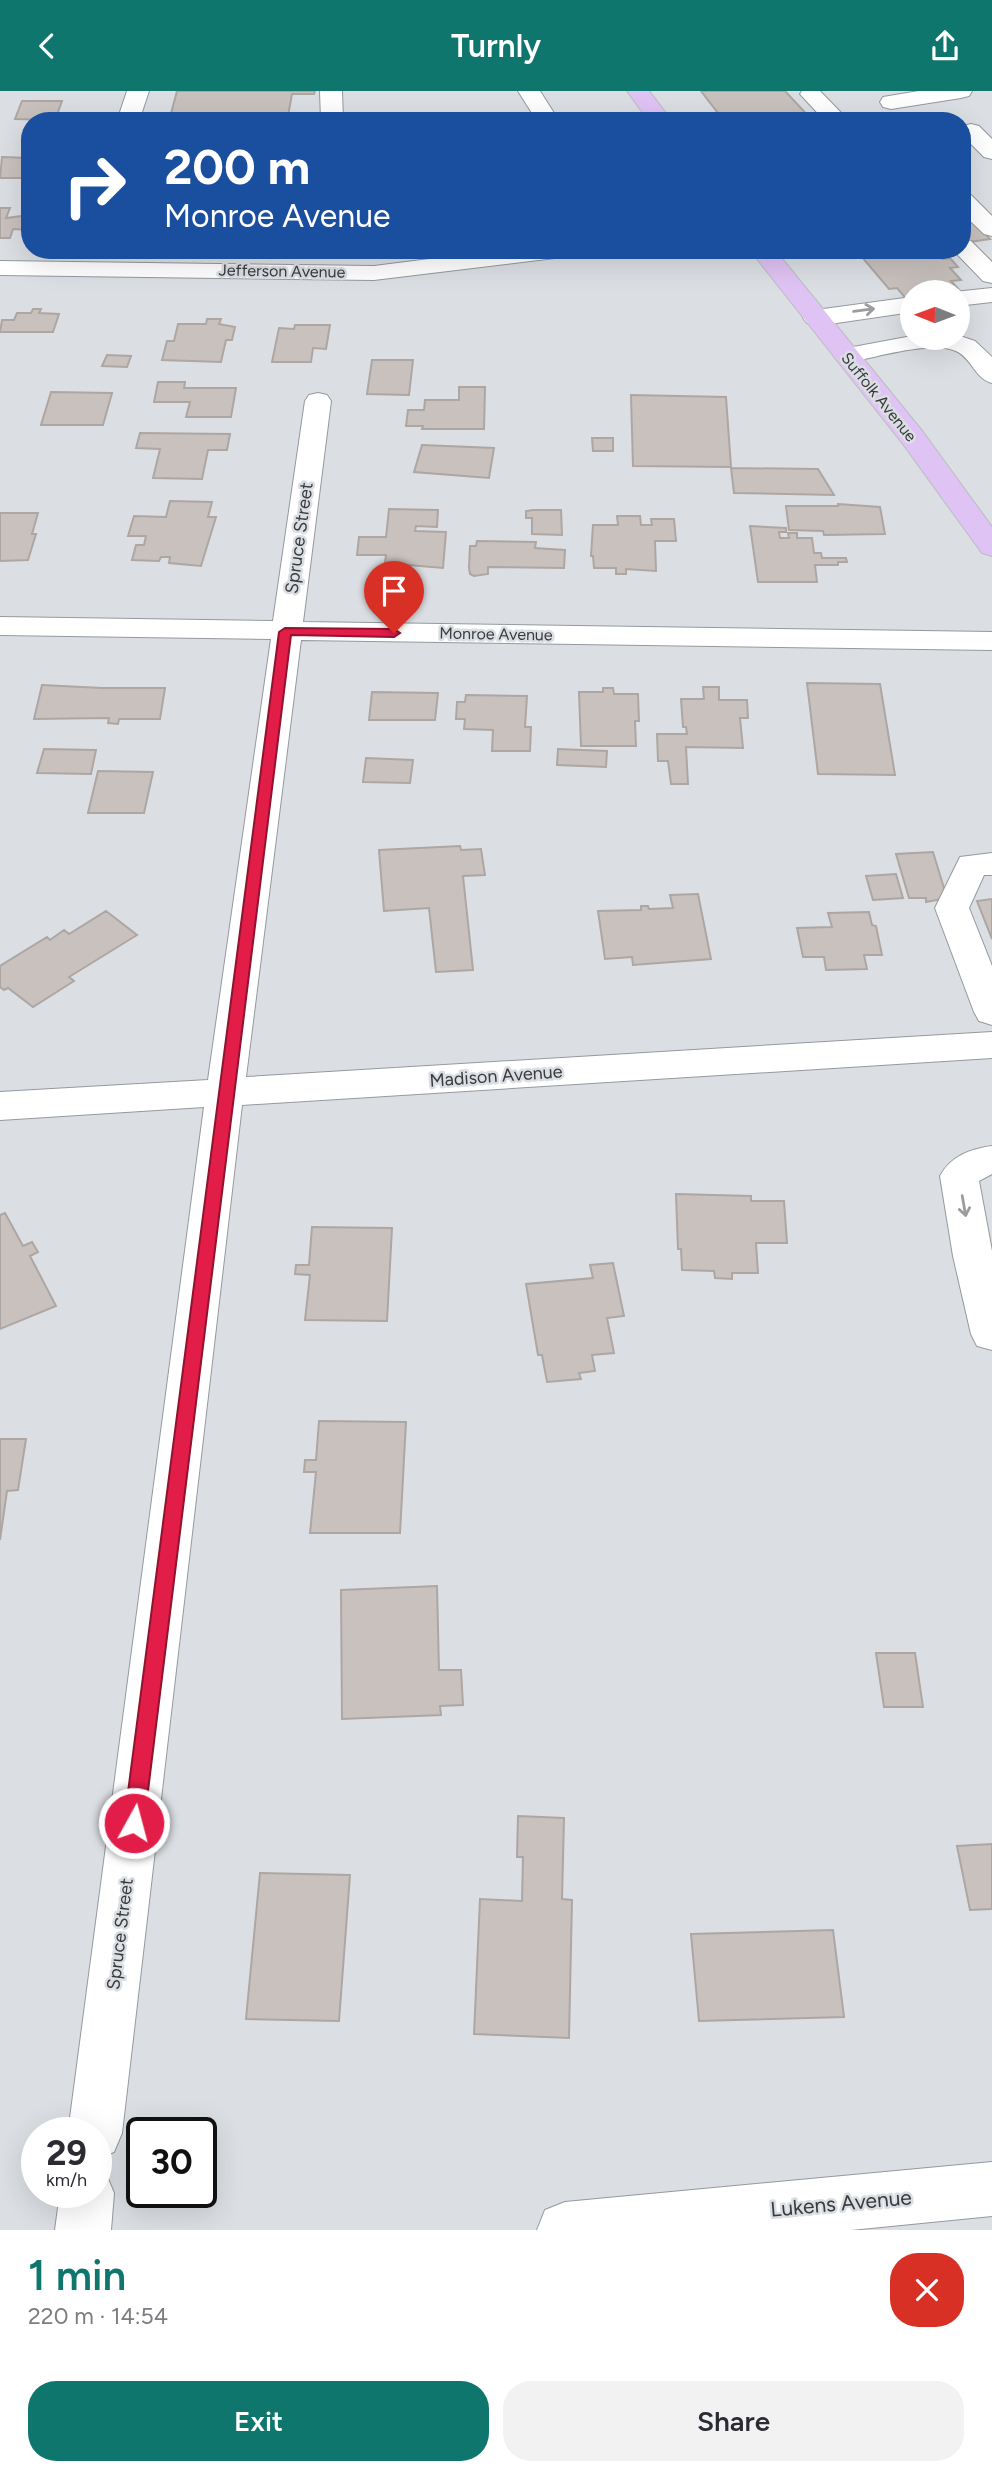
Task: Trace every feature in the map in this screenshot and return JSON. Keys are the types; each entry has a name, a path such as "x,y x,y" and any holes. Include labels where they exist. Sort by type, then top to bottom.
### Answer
{"main road":[{"path":"638,91 654,112"},
{"name":"Suffolk Avenue","path":"769,259 912,438 992,547"}],"street":[{"path":"131,112 138,91"},
{"path":"331,91 332,112"},
{"path":"529,91 542,112"},
{"path":"886,96 961,91"},
{"path":"811,95 829,112"},
{"path":"886,96 901,112"},
{"path":"975,130 992,152"},
{"path":"971,208 992,229"},
{"path":"971,255 992,276"},
{"name":"Jefferson Avenue","path":"0,268 82,260 336,261 373,273 489,259"},
{"path":"970,298 992,295"},
{"path":"816,318 900,306"},
{"path":"970,340 992,337"},
{"path":"846,355 900,347"},
{"path":"970,347 992,375"},
{"name":"Spruce Street","path":"97,2117 225,1093 318,401"},
{"name":"Monroe Avenue","path":"0,626 992,641"},
{"path":"992,864 972,865 952,908 992,1012"},
{"name":"Madison Avenue","path":"0,1106 992,1045"},
{"path":"992,1160 978,1162 959,1176 973,1256 992,1334"},
{"name":"Lukens Avenue","path":"565,2230 992,2189"},
{"path":"83,2230 85,2208"}],"building":[{"path":"177,91 315,91 314,94 292,94 289,112 171,112"},
{"path":"701,91 785,91 805,112 717,112"},
{"path":"22,101 62,101 58,112 21,112 21,119 15,119"},
{"path":"2,157 21,158 21,178 0,178"},
{"path":"0,208 10,208 6,218 21,216 21,229 13,229 10,238 0,238"},
{"path":"973,221 990,239 971,242"},
{"path":"864,259 951,259 958,267 950,268 961,280 900,280 900,292 897,288 889,289"},
{"path":"33,309 41,309 39,313 59,314 53,332 0,332 2,320 14,320 17,313 31,313"},
{"path":"207,319 221,319 219,324 235,327 232,340 226,340 221,362 162,360 167,341 174,341 178,324 206,324"},
{"path":"295,325 330,325 326,349 313,348 311,362 272,362 279,328 294,329"},
{"path":"107,355 131,356 127,367 102,366"},
{"path":"372,360 413,360 409,395 367,394"},
{"path":"158,382 185,382 184,388 236,388 231,417 186,417 190,402 154,402"},
{"path":"459,387 485,387 484,429 422,429 423,426 406,426 408,410 424,410 425,400 459,400"},
{"path":"51,392 112,393 103,425 41,425"},
{"path":"631,395 726,397 731,467 633,466"},
{"path":"140,433 230,434 227,450 208,450 202,479 153,478 160,449 136,448"},
{"path":"592,438 613,438 613,451 593,451"},
{"path":"422,445 494,448 489,478 414,472"},
{"path":"731,468 818,469 834,495 734,493"},
{"path":"170,501 212,502 208,517 216,517 201,566 169,563 170,557 161,557 159,561 132,560 136,545 144,545 146,536 128,536 134,516 166,517"},
{"path":"838,504 880,507 885,534 824,535 823,531 789,530 786,506"},
{"path":"389,509 438,510 437,527 416,526 415,531 446,532 443,568 385,563 386,555 357,555 359,537 386,537"},
{"path":"561,510 562,535 532,534 532,518 526,518 526,511"},
{"path":"0,513 38,513 32,534 36,534 28,560 0,561"},
{"path":"617,516 640,516 641,525 652,525 651,519 674,519 676,541 655,541 656,571 626,569 626,574 616,574 616,568 594,568 591,556 593,525 618,525"},
{"path":"750,526 786,528 786,532 779,532 780,538 789,538 788,533 797,533 797,538 812,538 814,553 821,553 822,558 846,558 847,562 838,562 838,565 815,565 817,582 758,582"},
{"path":"477,541 536,542 535,548 565,550 564,568 488,567 488,574 474,576 470,574 469,568 470,546 476,546"},
{"path":"807,683 880,684 895,775 818,774"},
{"path":"42,685 165,688 160,719 119,719 118,724 108,723 109,718 34,719"},
{"path":"703,687 719,687 719,700 747,700 748,718 740,718 743,748 686,747 688,784 671,784 668,761 658,761 657,734 687,734 686,727 683,727 681,699 704,699"},
{"path":"603,688 613,688 614,694 638,694 636,746 581,746 579,692 603,692"},
{"path":"372,692 438,693 435,720 369,720"},
{"path":"466,695 527,696 525,727 531,727 530,751 492,751 493,730 464,729 465,719 456,719 457,702 465,702"},
{"path":"44,749 96,750 91,774 37,773"},
{"path":"558,749 607,751 606,767 557,765"},
{"path":"366,758 413,760 410,783 363,782"},
{"path":"98,771 153,772 144,813 88,813"},
{"path":"460,846 461,850 481,849 485,875 463,876 473,970 436,972 429,908 384,911 379,850"},
{"path":"933,852 947,898 926,902 926,898 909,898 896,854"},
{"path":"896,874 903,898 873,900 866,876"},
{"path":"698,894 711,959 633,965 632,957 605,959 598,911 641,910 641,906 648,906 649,909 673,908 670,895"},
{"path":"992,899 992,939 977,901"},
{"path":"106,911 137,935 69,977 74,981 33,1007 8,988 4,990 0,987 0,966 47,937 50,940 64,930 69,934"},
{"path":"869,912 872,925 876,926 882,955 864,955 867,969 826,970 824,957 803,957 797,928 832,927 828,913"},
{"path":"676,1194 751,1196 751,1201 784,1201 787,1243 756,1243 758,1273 732,1273 732,1279 715,1278 714,1271 682,1270 681,1249 678,1249"},
{"path":"5,1213 23,1246 32,1242 38,1252 30,1256 56,1306 0,1329 0,1215"},
{"path":"312,1227 392,1228 387,1321 305,1320 310,1275 295,1274 296,1265 309,1265"},
{"path":"613,1263 624,1316 607,1318 614,1353 592,1355 595,1371 579,1373 581,1379 547,1382 542,1355 538,1355 526,1284 593,1278 590,1265"},
{"path":"319,1421 406,1422 400,1533 310,1533 316,1472 304,1472 305,1460 316,1460"},
{"path":"0,1439 26,1439 18,1490 7,1491 0,1540"},
{"path":"437,1586 439,1670 461,1670 463,1705 440,1706 441,1715 342,1719 341,1590"},
{"path":"876,1653 915,1653 923,1707 884,1707"},
{"path":"518,1816 564,1818 562,1899 572,1900 569,2038 474,2034 480,1899 522,1901 523,1857 517,1857"},
{"path":"992,1844 992,1909 970,1910 957,1846"},
{"path":"260,1873 350,1875 339,2021 246,2019"},
{"path":"833,1930 844,2017 699,2021 691,1934"}],"route":[{"path":"134,1823 285,632 394,633"}]}
